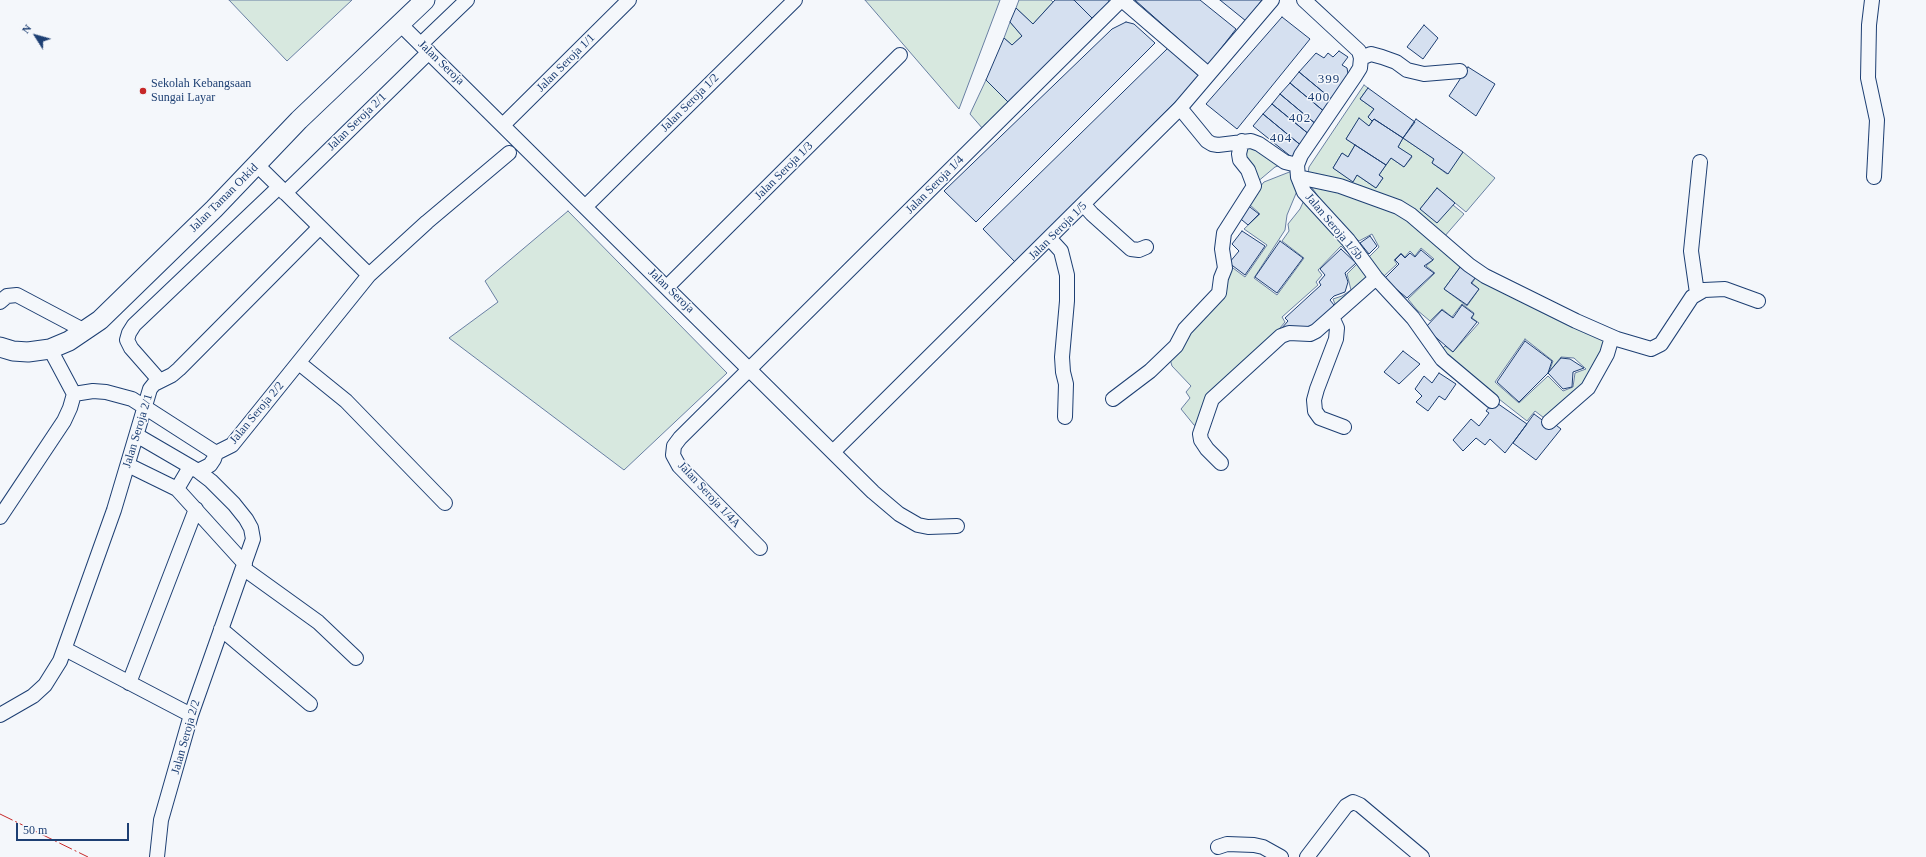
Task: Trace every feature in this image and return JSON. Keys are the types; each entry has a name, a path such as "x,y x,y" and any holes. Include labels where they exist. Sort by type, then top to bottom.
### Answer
{"main road":[{"name":"Jalan Taman Orkid","path":"1,349 28,352 50,349 85,331 122,300 257,165 299,120 425,0"}],"street":[{"name":"Jalan Seroja 2/1","path":"0,715 28,699 45,685 58,666 96,562 138,436 150,389 154,384 160,381 131,348 127,340 134,325 282,190 425,48 467,0"},
{"name":"Jalan Seroja 1/1","path":"503,125 630,0"},
{"name":"Jalan Seroja 1/2","path":"585,207 795,0"},
{"path":"1121,0 1208,74"},
{"name":"Jalan Seroja 1/4","path":"749,369 1121,0"},
{"name":"Jalan Seroja 1/5","path":"833,452 1050,239 1180,108 1272,0"},
{"path":"1297,171 1300,155 1358,72 1361,58 1359,51 1304,0"},
{"path":"1872,0 1869,25 1868,78 1877,120 1874,177"},
{"name":"Jalan Seroja","path":"400,24 873,492 912,523 928,527 957,526"},
{"path":"1361,58 1371,54 1396,62 1407,70 1424,74 1460,71"},
{"name":"Jalan Seroja 1/3","path":"667,287 900,55"},
{"path":"1180,108 1207,141 1212,144 1218,145 1251,141 1259,144 1297,171 1398,207 1411,215 1469,265 1485,276 1612,337 1651,349 1656,347 1661,344 1688,303 1697,293 1704,290 1725,289 1758,301"},
{"path":"1113,400 1150,371 1176,346 1185,329 1219,293 1221,278 1225,268 1222,248 1224,232 1254,186 1248,170 1240,160 1239,154 1242,142"},
{"name":"Jalan Seroja 2/2","path":"194,469 210,465 216,453 232,445 369,276 427,222 509,153"},
{"path":"1697,293 1692,251 1700,162"},
{"path":"257,165 369,276"},
{"name":"Jalan Seroja 1/5b","path":"1297,171 1304,192 1344,236 1376,278 1413,318 1442,359 1492,401"},
{"path":"1084,205 1131,249 1139,250 1146,247"},
{"path":"160,381 172,375 179,369 320,227"},
{"path":"1050,239 1061,251 1067,275 1067,301 1062,357 1062,372 1066,384 1065,417"},
{"path":"1221,463 1207,449 1201,440 1200,434 1212,399 1281,336 1289,333 1310,334 1316,331 1376,278"},
{"path":"0,302 7,296 17,295 85,331"},
{"path":"1332,317 1337,328 1336,339 1317,389 1314,400 1315,412 1320,418 1344,427"},
{"path":"1549,422 1588,388 1607,354 1612,337"},
{"path":"0,518 64,421 74,394 50,349"},
{"path":"299,363 346,401 445,503"},
{"name":"Jalan Seroja 1/4A","path":"749,369 680,438 674,446 673,455 679,466 760,548"},
{"path":"74,394 93,391 106,392 132,400 145,406 216,453"},
{"path":"138,436 194,469 176,489"},
{"path":"128,465 176,489 196,509 244,566 318,622 356,658"},
{"name":"Jalan Seroja 2/2","path":"157,857 162,820 191,714 253,539 251,528 234,504 194,469"},
{"path":"129,683 196,509"},
{"path":"221,629 310,704"},
{"path":"64,649 191,714"},
{"path":"1307,857 1346,806 1353,802 1360,805 1422,857"},
{"path":"1218,847 1227,844 1254,844 1263,847 1281,857"}],"shaded area":[{"path":"229,0 352,0 287,61"},
{"path":"865,0 1000,0 959,109"},
{"path":"1019,0 1051,0 1053,2 1033,24 1016,8"},
{"path":"1010,22 1022,36 1012,45 1004,38"},
{"path":"986,80 1008,102 983,129 970,114"},
{"path":"1364,85 1368,88 1360,99 1374,109 1368,117 1372,121 1369,126 1359,119 1346,139 1355,145 1348,157 1342,153 1333,168 1353,181 1357,175 1376,188 1383,178 1379,175 1391,158 1404,167 1412,157 1398,147 1403,138 1434,159 1432,163 1447,174 1463,152 1495,178 1466,212 1437,188 1420,209 1453,205 1464,214 1444,237 1413,212 1308,173 1309,167"},
{"path":"1250,147 1284,164 1275,167 1256,183 1242,151"},
{"path":"1292,171 1297,191 1287,215 1285,230 1254,278 1277,295 1304,258 1282,241 1289,231 1288,224 1300,209 1306,196 1368,274 1364,285 1337,309 1333,299 1342,296 1351,290 1347,274 1358,263 1341,246 1318,270 1322,275 1316,282 1318,285 1282,317 1285,322 1280,328 1281,332 1264,348 1198,427 1194,425 1181,409 1190,398 1186,392 1191,386 1172,366 1170,359 1229,265 1245,277 1267,245 1244,229 1260,214 1250,205 1249,200 1264,182"},
{"path":"1308,182 1394,207 1468,266 1610,338 1590,380 1548,421 1535,411 1527,421 1439,352 1445,346 1453,352 1479,323 1472,318 1474,313 1462,304 1452,317 1442,309 1430,321 1417,310 1408,299 1435,273 1426,266 1434,259 1421,248 1415,256 1410,251 1405,257 1401,253 1394,260 1397,264 1383,277 1369,257 1379,247 1372,234 1359,241 1332,216","holes":["1461,266 1476,277 1472,283 1479,289 1467,306 1444,289","1525,339 1553,361 1549,372 1561,357 1574,358 1586,369 1575,373 1573,387 1563,391 1548,376 1519,403 1495,382"]},
{"path":"568,211 727,373 624,470 449,338 498,302 485,281"}],"building":[{"path":"1055,0 1074,0 1092,18 1008,102 986,80 1004,38 1012,45 1022,36 1010,22 1016,8 1033,24"},
{"path":"1074,0 1109,0 1109,3 1092,18"},
{"path":"1135,0 1200,0 1236,29 1208,65"},
{"path":"1220,0 1262,0 1246,21"},
{"path":"1282,17 1310,39 1237,129 1206,104"},
{"path":"1126,22 1134,24 1155,43 976,222 944,191 1112,29"},
{"path":"1424,25 1438,38 1423,59 1407,47"},
{"path":"1168,48 1200,77 1016,263 983,229"},
{"path":"1339,51 1348,57 1342,65 1347,68 1349,79 1334,101 1299,72 1316,53 1324,58 1328,53 1333,57"},
{"path":"1468,67 1495,84 1476,116 1449,96"},
{"path":"1299,72 1334,101 1326,113 1290,83"},
{"path":"1290,83 1326,113 1317,125 1280,94"},
{"path":"1368,88 1415,122 1403,138 1374,119 1372,121 1368,117 1374,109 1360,99"},
{"path":"1280,94 1317,125 1310,135 1272,104"},
{"path":"1272,104 1310,135 1303,147 1263,114"},
{"path":"1263,114 1303,147 1294,159 1253,126"},
{"path":"1359,118 1369,126 1374,119 1403,138 1398,147 1412,156 1404,167 1391,158 1386,165 1346,139"},
{"path":"1416,119 1463,152 1448,174 1432,163 1434,159 1403,138"},
{"path":"1355,145 1386,165 1379,175 1383,178 1376,188 1357,175 1353,182 1333,168 1342,153 1348,157"},
{"path":"1437,188 1455,203 1437,223 1420,209"},
{"path":"1246,204 1259,214 1248,225 1236,215"},
{"path":"1242,231 1265,246 1245,275 1229,263 1239,251 1232,244"},
{"path":"1370,236 1377,246 1369,254 1360,243"},
{"path":"1280,241 1303,258 1277,293 1255,277"},
{"path":"1341,249 1356,263 1345,273 1348,282 1345,292 1334,296 1330,300 1334,305 1307,333 1281,329 1288,321 1285,318 1321,285 1319,282 1325,275 1320,269"},
{"path":"1421,250 1433,260 1424,266 1434,273 1407,298 1384,279 1399,264 1395,260 1401,254 1405,258 1410,253 1415,257"},
{"path":"1461,266 1476,277 1471,283 1479,289 1467,305 1444,289"},
{"path":"1462,305 1474,314 1471,318 1477,322 1453,352 1425,328 1442,310 1453,318"},
{"path":"1525,341 1552,361 1548,373 1519,402 1497,382"},
{"path":"1403,351 1420,364 1399,384 1384,372"},
{"path":"1561,358 1570,359 1584,368 1573,372 1572,387 1563,389 1548,373"},
{"path":"1439,373 1456,384 1445,400 1439,396 1428,411 1416,402 1422,396 1415,389 1424,376 1432,383"},
{"path":"1494,401 1527,424 1505,453 1490,439 1485,445 1476,438 1463,451 1453,440 1471,419 1479,426 1489,413 1486,411"},
{"path":"1534,414 1549,425 1552,422 1561,429 1536,460 1513,443"}],"power":[{"path":"0,814 88,857"}],"place":[{"name":"Sekolah Kebangsaan Sungai Layar","path":"143,91"}],"district":[{"name":"399","path":"1329,80"},
{"name":"400","path":"1319,98"},
{"name":"402","path":"1300,119"},
{"name":"404","path":"1281,139"}]}
